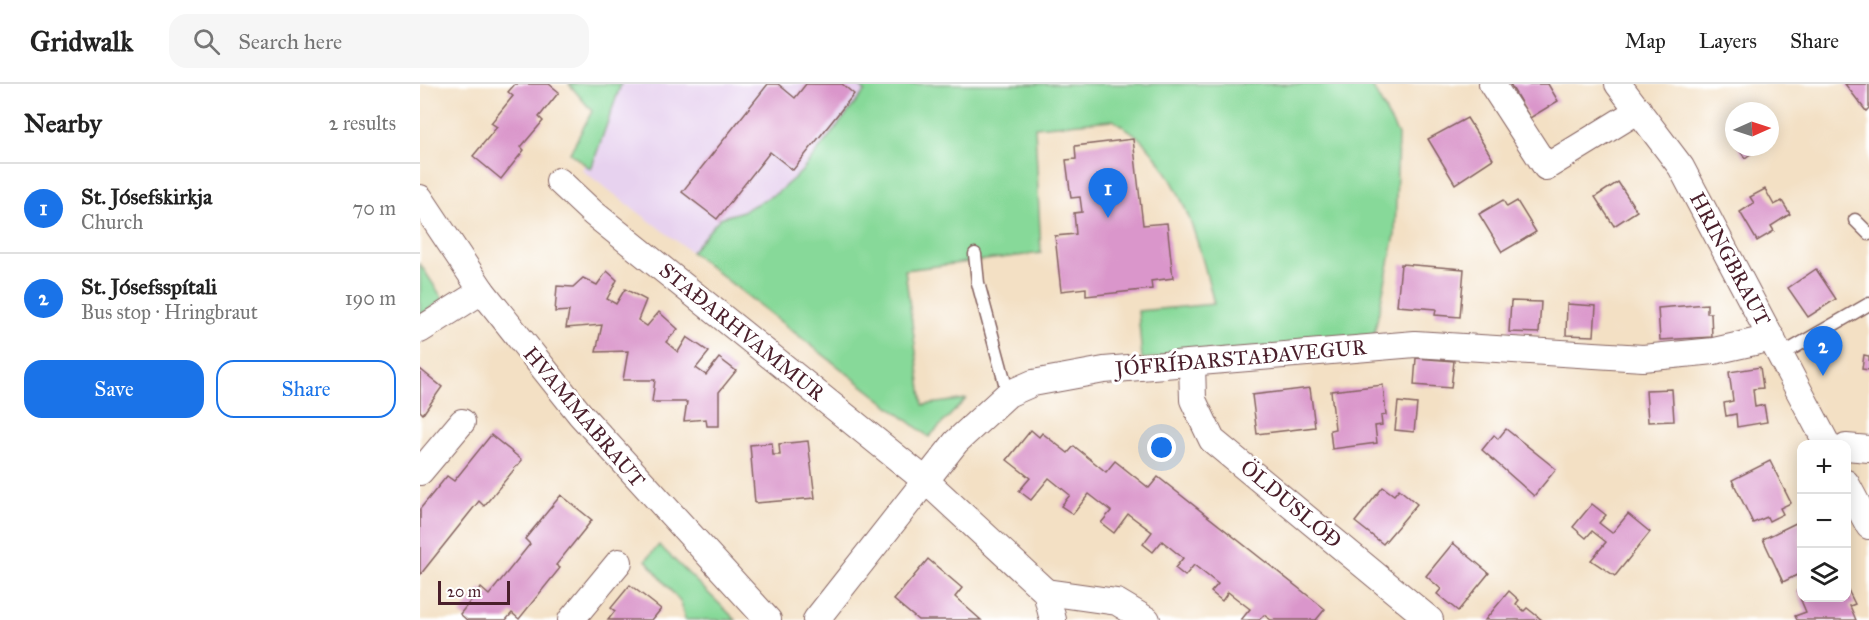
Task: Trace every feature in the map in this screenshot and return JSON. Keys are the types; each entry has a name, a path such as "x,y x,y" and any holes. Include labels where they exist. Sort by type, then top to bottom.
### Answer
{"street":[{"path":"1492,84 1546,167 1639,110"},
{"name":"HRINGBRAUT","path":"1617,84 1681,167 1825,440"},
{"name":"STAÐARHVAMMUR","path":"559,181 594,213 926,481 1046,592"},
{"name":"HVAMMABRAUT","path":"420,198 482,291 544,372 625,467 768,620"},
{"path":"420,330 482,291"},
{"name":"JÓFRÍÐARSTAÐAVEGUR","path":"816,620 956,442 1008,394 1033,383 1104,370 1415,344 1643,358 1777,347"},
{"name":"ÖLDUSLÓÐ","path":"1192,364 1193,400 1212,440 1430,620"},
{"path":"420,472 462,422"},
{"path":"1851,447 1869,449"},
{"path":"1851,492 1869,526"},
{"path":"571,620 619,562"},
{"path":"1053,620 1046,592 1117,602 1147,620"}],"lane":[{"path":"1856,220 1869,234"},
{"path":"975,254 978,283 1008,394"},
{"path":"1777,347 1869,304"}],"shaded area":[{"path":"621,84 857,84 865,91 801,172 777,193 743,211 720,218 691,252 582,170"}],"green space":[{"path":"569,84 621,84 591,169 570,153 592,111"},
{"path":"857,84 1371,84 1398,135 1395,235 1373,339 1142,359 1138,311 1214,304 1196,238 1179,194 1154,155 1136,135 1113,120 1035,127 1041,253 905,270 923,405 966,399 929,437 691,252 720,218 743,211 777,193 801,172 865,91"},
{"path":"420,264 443,299 420,316"},
{"path":"659,545 736,620 685,620 681,603 646,560"}],"building":[{"path":"515,84 549,84 559,92 539,117 543,121 521,147 524,150 501,179 473,156 497,127 491,123 513,96 508,92"},
{"path":"768,84 778,84 795,98 806,84 842,84 854,94 793,170 770,152 717,219 682,192"},
{"path":"1510,84 1548,84 1558,101 1530,118"},
{"path":"1845,84 1869,84 1869,108 1866,111"},
{"path":"1467,118 1493,159 1455,184 1428,139"},
{"path":"1133,139 1143,225 1167,223 1173,278 1151,281 1152,289 1086,296 1086,288 1061,291 1055,236 1076,234 1074,213 1082,212 1080,197 1071,198 1066,160 1076,159 1075,146"},
{"path":"1618,182 1637,211 1614,226 1595,197"},
{"path":"1765,189 1774,205 1782,201 1790,214 1771,226 1774,231 1757,241 1740,212 1754,203 1750,197"},
{"path":"1503,200 1507,207 1517,201 1536,232 1502,252 1479,214"},
{"path":"1401,264 1464,269 1460,317 1435,315 1436,309 1397,306"},
{"path":"1816,269 1836,299 1808,317 1788,288"},
{"path":"607,271 617,280 607,299 616,304 625,289 646,300 638,320 647,326 659,312 678,329 666,342 678,352 687,337 709,352 696,368 706,375 719,358 736,371 719,392 719,426 707,426 706,419 684,421 687,402 652,402 655,380 623,380 628,351 596,352 602,325 566,328 569,311 555,312 557,286 573,287 583,278 597,285"},
{"path":"1511,301 1541,302 1539,333 1509,332"},
{"path":"1567,304 1596,306 1594,336 1566,335"},
{"path":"1707,304 1707,313 1711,313 1712,337 1660,340 1658,308"},
{"path":"1864,355 1869,356 1869,370 1862,369"},
{"path":"1416,358 1454,361 1451,388 1414,385"},
{"path":"1760,367 1763,388 1753,389 1755,407 1764,405 1767,422 1737,427 1736,414 1726,416 1724,403 1733,401 1729,372"},
{"path":"420,369 442,387 423,414 420,411"},
{"path":"1383,385 1386,415 1381,416 1382,425 1375,426 1377,443 1332,449 1330,430 1335,429 1331,391"},
{"path":"1310,388 1315,427 1257,434 1252,395"},
{"path":"1672,389 1674,421 1648,422 1646,390"},
{"path":"1398,402 1417,404 1414,432 1395,430"},
{"path":"1506,429 1556,469 1534,496 1482,450 1494,435 1498,439"},
{"path":"1031,430 1039,437 1042,433 1068,453 1074,446 1106,472 1115,461 1149,488 1158,477 1325,609 1316,620 1271,620 1264,615 1259,620 1241,620 1250,609 1228,592 1222,601 1211,592 1218,584 1194,565 1185,576 1175,568 1183,558 1162,541 1153,552 1143,544 1152,532 1128,514 1114,533 1101,523 1111,511 1089,494 1073,514 1061,506 1070,495 1049,478 1031,500 1019,491 1030,478 1007,460"},
{"path":"491,435 522,460 484,506 479,501 420,575 420,509 447,476 454,481"},
{"path":"808,441 815,498 755,503 750,445 772,443 773,455 780,455 779,444"},
{"path":"1770,461 1791,503 1780,508 1783,514 1769,521 1767,517 1753,523 1732,480"},
{"path":"1383,487 1394,495 1399,489 1417,504 1383,544 1355,522"},
{"path":"561,495 592,520 556,565 560,568 519,619 512,613 506,620 467,620 460,614 481,588 489,595 530,544 525,539"},
{"path":"1592,504 1606,515 1599,523 1612,533 1628,514 1650,532 1615,576 1591,560 1606,542 1592,531 1586,538 1573,527"},
{"path":"1797,522 1797,575 1783,582 1763,539"},
{"path":"1453,543 1489,573 1458,611 1437,594 1441,589 1426,576"},
{"path":"928,559 962,588 955,597 981,620 918,620 894,600"},
{"path":"630,585 661,609 652,620 608,620 615,611 611,608"},
{"path":"1509,591 1519,600 1516,604 1524,611 1527,608 1542,620 1485,620"},
{"path":"1851,596 1855,604 1850,606 1856,620 1797,620 1795,616 1806,612 1802,602 1851,602"}],"place":[{"name":"St. Jósefskirkja","path":"1108,218"},
{"name":"St. Jósefsspítali","path":"1823,376"}]}
